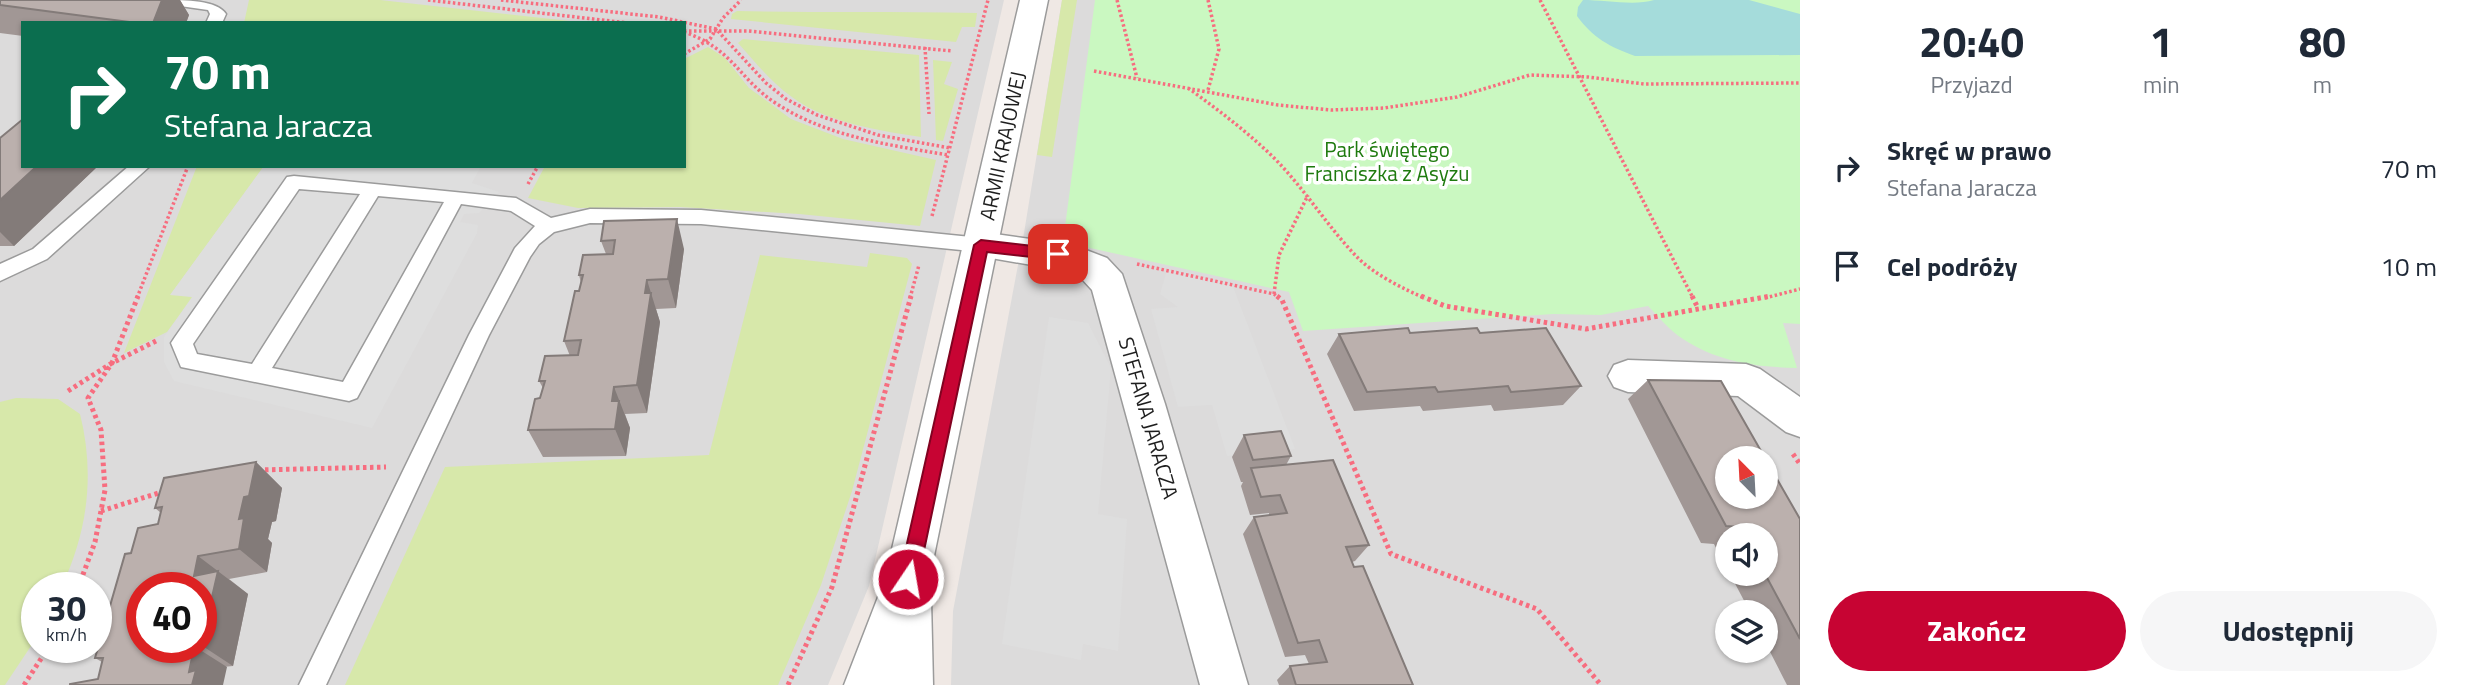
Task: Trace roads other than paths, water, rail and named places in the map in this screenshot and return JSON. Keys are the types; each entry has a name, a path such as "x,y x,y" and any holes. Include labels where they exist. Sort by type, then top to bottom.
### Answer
{"street":[{"name":"ARMII KRAJOWEJ","path":"868,685 908,579 1034,0"},
{"name":"STEFANA JARACZA","path":"981,245 1073,258 1094,268 1109,284 1224,685"},
{"path":"1628,376 1746,380 1800,420"},
{"name":"ARMII KRAJOWEJ","path":"908,579 909,685"}],"lane":[{"path":"173,0 206,3 215,7 218,14 215,21"},
{"path":"0,273 40,254 139,168"},
{"path":"456,197 349,392 190,360 182,343 294,181 456,197 516,205 526,209 548,226"},
{"path":"257,374 373,189"},
{"path":"312,685 485,323 531,239 548,226 590,216 701,217 981,245"}],"water":[{"path":"1583,0 1629,3 1654,0 1749,0 1800,14 1800,55 1635,56 1603,41 1583,24 1577,16 1578,7"}],"park label":[{"name":"Park świętego Franciszka z Asyżu","path":"1387,162"}]}
